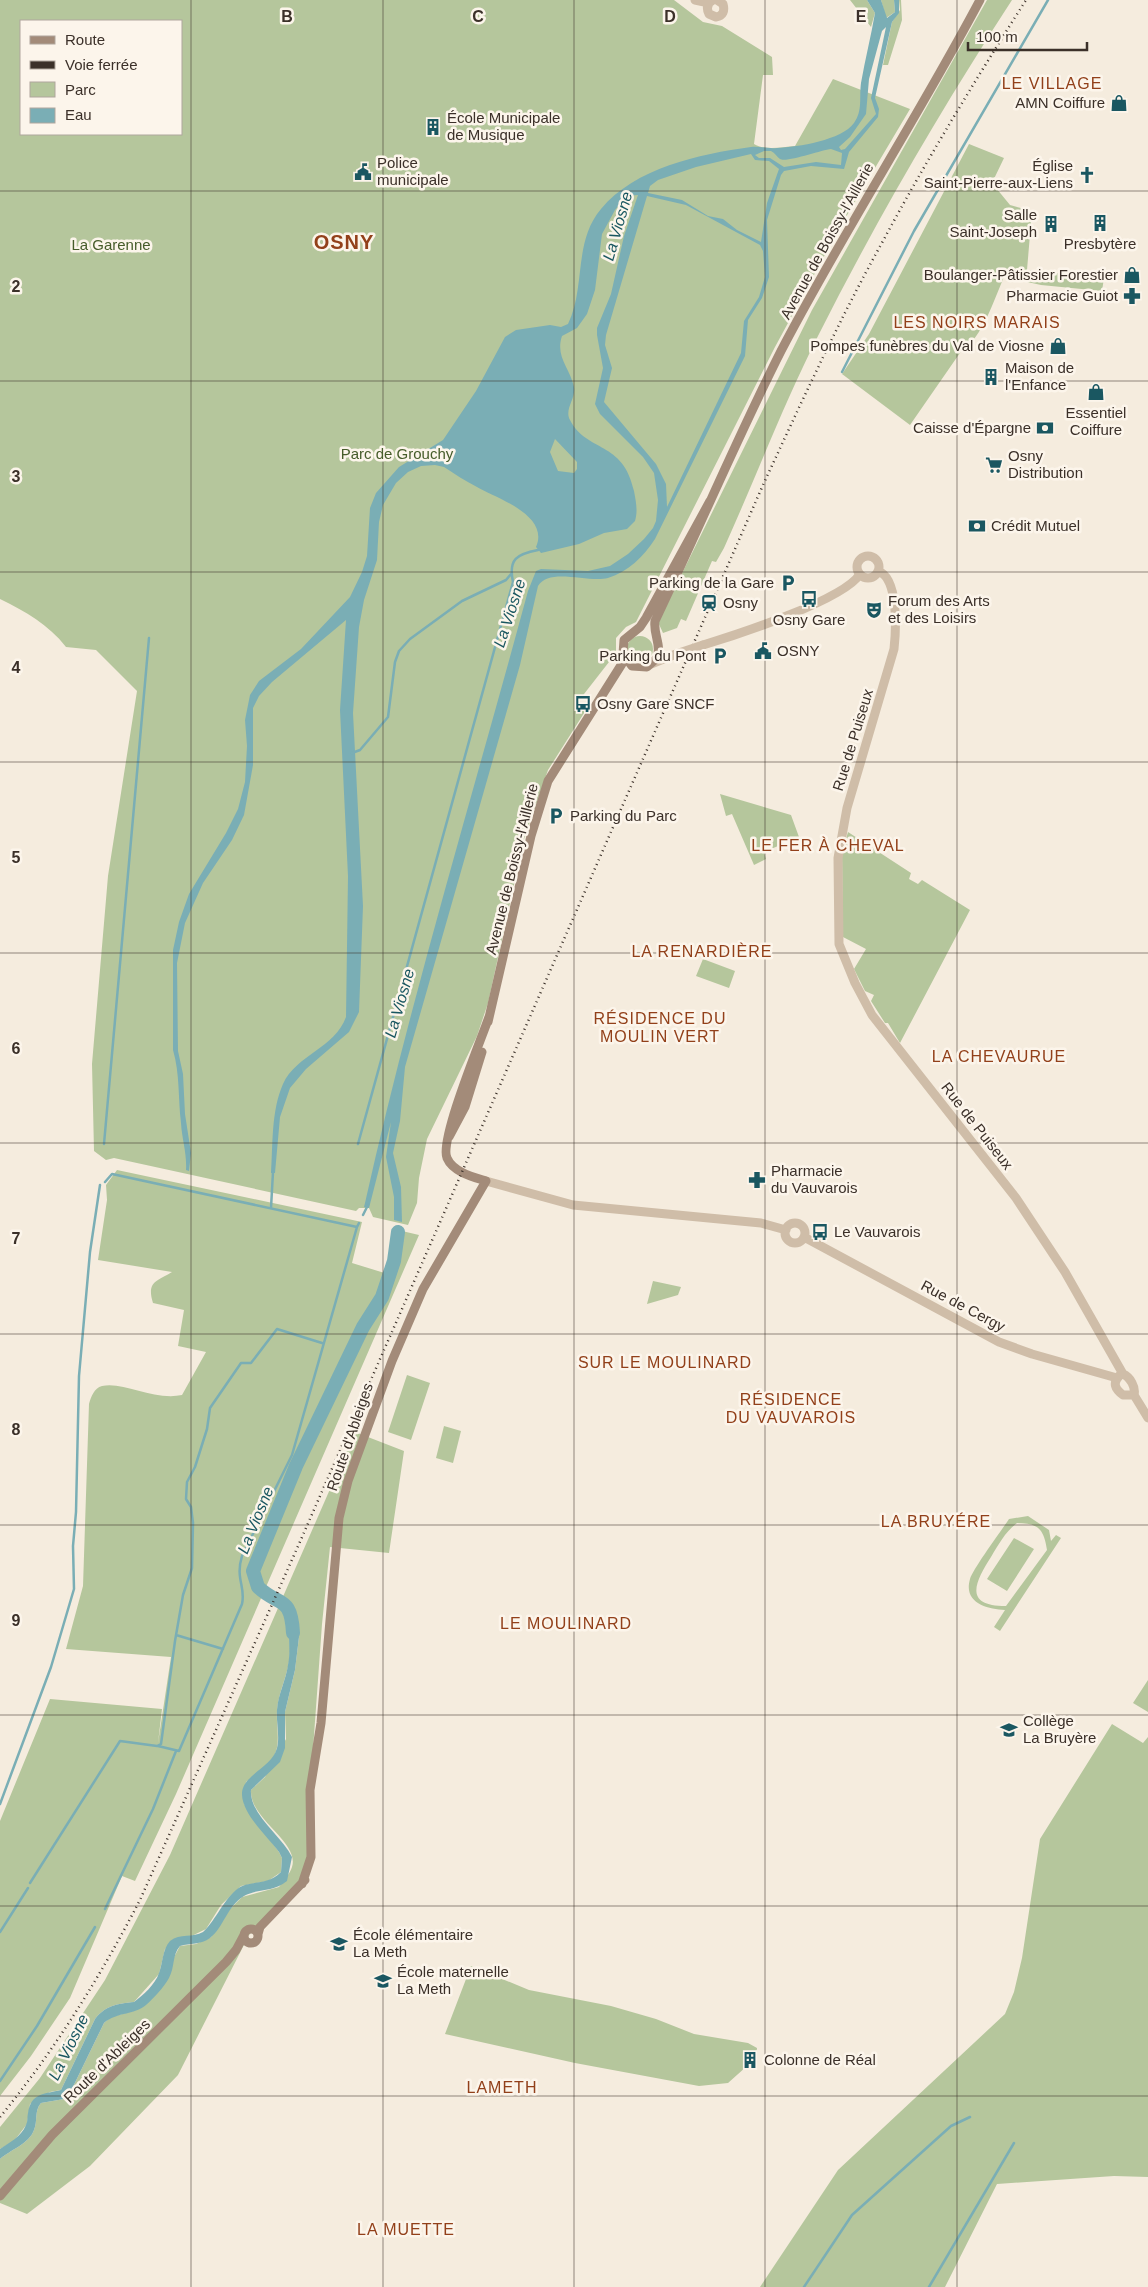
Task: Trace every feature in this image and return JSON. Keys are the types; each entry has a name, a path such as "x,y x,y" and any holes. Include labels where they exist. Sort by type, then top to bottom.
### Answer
{"main road":[{"name":"Avenue de Boissy-l'Aillerie","path":"710,501 781,352 827,266 909,128 980,0"},
{"path":"710,501 655,621 655,636 659,650 657,658 651,664 637,667 625,659 623,644 628,636 646,618 710,501"},
{"path":"636,630 646,631 655,636"},
{"name":"Avenue de Boissy-l'Aillerie","path":"486,1181 462,1172 450,1164 446,1154 446,1141 456,1127 471,1091 490,1017 529,844 548,781 625,659"},
{"name":"Route d'Ableiges","path":"249,1943 257,1942 251,1933 266,1921 302,1884 311,1857 310,1790 317,1755 338,1526 350,1475 392,1361 423,1289 486,1181"},
{"path":"236,1950 245,1943 249,1943 245,1940 251,1933"},
{"path":"236,1950 251,1933"},
{"name":"Route d'Ableiges","path":"0,2196 52,2135 189,2001 236,1950"}],"street":[{"path":"696,0 717,1"},
{"path":"866,557 876,560 878,571 874,576 868,578 860,574 858,564 866,557"},
{"name":"Rue de Puiseux","path":"878,571 886,576 889,581 894,606 896,633 894,649 847,808 840,839 838,858 839,944 855,983 872,1015 942,1101 947,1111 973,1145 985,1156 1016,1198 1065,1272 1120,1376"},
{"path":"651,664 676,654 764,626 848,587 860,574"},
{"path":"659,650 676,654"},
{"path":"486,1181 573,1206 761,1223 786,1230"},
{"path":"791,1225 800,1225 803,1228 804,1237 798,1243 791,1242 786,1236 786,1230 791,1225"},
{"name":"Rue de Cergy","path":"804,1237 999,1342 1032,1354 1120,1376"},
{"path":"1134,1395 1123,1395 1118,1391 1115,1386 1120,1376 1127,1376 1134,1386 1134,1395 1148,1418"}],"green space":[{"name":"Parc de Grouchy","path":"0,0 674,0 703,22 722,26 772,57 773,75 763,75 754,144 769,148 795,146 833,79 910,109 840,227 775,347 636,622 626,627 616,638 616,653 577,703 586,710 548,770 524,839 488,1003 477,1036 427,1139 419,1178 417,1203 408,1225 373,1217 369,1208 359,1208 356,1211 114,1158 106,1160 94,1151 92,1064 108,876 137,691 96,650 66,647 36,619 0,599"},
{"path":"850,0 867,0 875,13 871,27"},
{"path":"881,0 894,0 895,12 886,18"},
{"path":"899,0 901,0 902,20 888,65 883,65 892,22 900,10"},
{"path":"987,0 1012,0 911,164 841,291 794,387 724,548 716,562 712,561 686,621 681,619 677,628 663,633 658,622 812,310"},
{"path":"969,144 1004,158 992,183 1010,205 1032,211 1027,270 1104,278 1102,291 1041,285 1004,277 987,317 976,337 962,350 910,425 842,374 869,334"},
{"path":"640,636 649,640 653,649 649,658 640,662 631,658 627,649 631,640"},
{"path":"720,794 791,815 799,837 764,852 766,859 754,865 732,814 726,816"},
{"path":"848,832 911,873 909,879 918,884 922,880 970,910 900,1043 871,1001 874,995 865,991 854,969 866,949 843,937 842,853"},
{"path":"703,959 735,971 729,988 696,976"},
{"path":"117,1170 362,1222 352,1263 391,1275 402,1231 419,1235 176,1794 135,1881 122,1876 70,1998 31,2056 0,2096 0,1821 50,1699 162,1709 158,1743 171,1657 66,1649 83,1586 89,1404 92,1396 99,1387 110,1385 161,1395 182,1395 206,1352 178,1346 184,1310 153,1303 151,1296 152,1286 172,1272 98,1260 107,1200 106,1185"},
{"path":"653,1281 681,1287 678,1295 647,1304"},
{"path":"407,1375 430,1383 411,1440 388,1432"},
{"path":"444,1426 461,1431 453,1463 436,1458"},
{"path":"355,1432 404,1451 389,1553 330,1547 322,1624 310,1791 314,1846 299,1883 249,1935 178,2075 90,2166 27,2214 0,2203 0,2159 24,2143 32,2135 41,2103 64,2099 70,2093 104,2023 111,2017 133,2011 173,1959 180,1946 196,1944 211,1937 228,1911 242,1897 279,1887 291,1870 292,1858 289,1848 258,1811 253,1801 251,1790 265,1777 286,1739 285,1712 295,1670 299,1637 293,1611 289,1626 290,1651 288,1666 278,1704 278,1740 276,1751 268,1764 246,1782 244,1804 279,1852 282,1858 281,1872 268,1881 241,1886 221,1905 206,1929 165,1949 159,1974 134,2002 112,2006 99,2014 61,2090 50,2092 30,2104 27,2124 14,2141 0,2149 0,2127 40,2078 105,1980 170,1855"},
{"path":"1028,1516 1049,1530 1051,1541 1056,1535 1061,1538 1000,1631 994,1627 1005,1610 991,1608 978,1603 970,1594 969,1587 970,1579 976,1567 1009,1519","holes":["1017,1523 1035,1526 1042,1532 1047,1550 1006,1606 983,1602 978,1597 976,1591 977,1583 985,1566 1006,1534"]},
{"path":"1014,1538 1034,1549 1007,1591 987,1579"},
{"path":"1148,1680 1148,1712 1133,1703"},
{"path":"1112,1724 1143,1743 1148,1737 1148,2177 1114,2176 997,2184 945,2287 760,2287 838,2170 1005,2014 1014,1992 1022,1958 1040,1839"},
{"path":"471,1966 529,1990 611,2006 656,2019 694,2034 748,2043 757,2048 756,2058 728,2083 699,2086 575,2063 445,2034"}],"water":[{"path":"867,0 881,0 887,18 895,12 894,0 899,0 899,13 892,22 875,98 879,109 878,117 849,152 844,169 811,166 784,171 781,175 767,220 769,277 762,298 748,320 745,356 655,539 635,563 622,572 608,578 551,577 543,580 538,586 520,665 405,1067 400,1121 393,1153 401,1187 402,1222 394,1220 394,1197 386,1157 391,1122 369,1208 364,1207 422,973 528,591 536,571 541,569 588,571 610,566 628,554 644,539 656,521 658,500 654,473 643,457 600,414 595,404 603,368 597,328 611,294 624,236 638,195 626,196 615,210 602,234 595,290 587,314 577,328 562,336 560,343 560,350 574,387 568,412 570,420 586,438 622,463 629,475 634,491 637,510 635,521 627,529 604,533 579,544 541,553 536,547 538,536 535,526 519,509 473,485 444,467 435,465 421,466 408,472 396,483 383,505 379,522 377,560 364,600 359,627 353,713 363,906 359,1012 349,1032 306,1069 290,1088 280,1117 275,1173 271,1173 274,1117 283,1084 297,1066 325,1044 341,1028 346,1017 348,876 340,710 346,620 272,682 259,696 253,708 253,765 244,815 232,840 203,883 185,923 177,963 178,1051 183,1074 185,1114 191,1153 189,1171 186,1170 178,1077 173,1050 173,950 179,922 189,894 226,833 238,809 245,782 247,746 245,720 250,695 259,681 301,649 350,597 362,572 367,556 370,508 376,493 399,467 443,440 476,391 505,337 516,330 550,325 561,327 568,324 577,295 583,250 587,236 592,222 601,209 631,183 669,165 731,150 754,147 786,147 819,142 848,129 854,123 859,113 861,83 875,13","holes":["886,27 871,98 876,114 845,149 841,150 839,147 850,137 866,114 869,79 882,31","831,149 842,153 841,165 816,162 784,167 770,158 759,158 755,155 764,151 771,151 780,159 796,158","751,154 755,160 769,161 779,169 767,203 761,242 737,230 723,219 708,216 682,200 648,193 650,186 658,180 696,167","647,196 686,205 760,245 763,251 765,277 759,297 744,321 741,353 667,507 666,484 656,464 604,402 612,368 605,345 606,335","555,439 577,462 577,469 574,473 558,471 550,452"]},
{"path":"293,1609 299,1637 295,1670 285,1712 285,1748 280,1762 251,1790 255,1808 292,1857 287,1881 276,1887 244,1896 233,1905 219,1928 210,1938 199,1943 180,1946 177,1950 169,1978 159,1992 141,2008 109,2019 104,2023 70,2093 64,2099 41,2103 32,2135 24,2143 0,2159 0,2149 15,2139 27,2124 30,2106 35,2098 61,2090 99,2014 112,2006 134,2002 152,1986 159,1973 164,1952 170,1941 178,1937 203,1932 236,1890 246,1885 269,1880 281,1872 282,1858 279,1852 251,1818 243,1803 242,1795 246,1782 269,1761 277,1748 278,1704 288,1665 289,1623"}],"waterway":[{"path":"842,372 914,231 1048,0"},
{"path":"358,1144 513,582 513,563 525,553 538,550"},
{"path":"352,753 360,750 388,717 395,662 399,651 410,639 462,601 506,580 511,574"},
{"path":"104,1144 149,638"},
{"path":"271,1208 273,1172"},
{"path":"105,1182 112,1174 357,1227 359,1223"},
{"path":"0,1804 51,1667 74,1589 73,1546 76,1512 79,1376 90,1252 100,1185"},
{"path":"363,1215 368,1205"},
{"path":"158,1746 179,1751 242,1604 243,1593 240,1577 242,1556 292,1455 357,1227"},
{"name":"La Viosne","path":"293,1633 292,1621 287,1607 258,1587 253,1571 296,1466 363,1327 382,1297 394,1261 398,1232"},
{"path":"30,1883 120,1741 157,1746 161,1744 183,1595 192,1568 193,1523 191,1507 186,1499 187,1482 195,1467 207,1429 210,1408 241,1363 251,1363 277,1329 322,1343"},
{"path":"176,1635 223,1649"},
{"path":"105,1909 153,1809 176,1751"},
{"path":"0,1932 28,1888"},
{"path":"0,2081 37,2026 95,1927"},
{"path":"804,2287 852,2215 951,2126 970,2117"},
{"path":"929,2287 1014,2143"}],"railway":[{"path":"0,2117 39,2066 76,2012 140,1900 299,1544 763,485 851,301 900,210 952,119 1026,0"}],"place":[{"name":"AMN Coiffure","path":"1119,103"},
{"name":"École Municipale de Musique","path":"433,127"},
{"name":"Police municipale","path":"363,172"},
{"name":"Église Saint-Pierre-aux-Liens","path":"1087,175"},
{"name":"Presbytère","path":"1100,223"},
{"name":"Salle Saint-Joseph","path":"1051,224"},
{"name":"Boulanger-Pâtissier Forestier","path":"1132,275"},
{"name":"Pharmacie Guiot","path":"1132,296"},
{"name":"Pompes funèbres du Val de Viosne","path":"1058,346"},
{"name":"Maison de l'Enfance","path":"991,377"},
{"name":"Essentiel Coiffure","path":"1096,392"},
{"name":"Caisse d'Épargne","path":"1045,428"},
{"name":"Osny Distribution","path":"994,465"},
{"name":"Crédit Mutuel","path":"977,526"},
{"name":"Parking de la Gare","path":"788,583"},
{"name":"Osny Gare","path":"809,599"},
{"name":"Osny","path":"709,603"},
{"name":"Forum des Arts et des Loisirs","path":"874,610"},
{"name":"OSNY","path":"763,651"},
{"name":"Parking du Pont","path":"720,656"},
{"name":"Osny Gare SNCF","path":"583,704"},
{"name":"Parking du Parc","path":"556,816"},
{"name":"Pharmacie du Vauvarois","path":"757,1180"},
{"name":"Le Vauvarois","path":"820,1232"},
{"name":"Collège La Bruyère","path":"1009,1730"},
{"name":"École élémentaire La Meth","path":"339,1944"},
{"name":"École maternelle La Meth","path":"383,1981"},
{"name":"Colonne de Réal","path":"750,2060"}],"district":[{"name":"LE VILLAGE","path":"1052,83"},
{"name":"OSNY","path":"344,242"},
{"name":"LES NOIRS MARAIS","path":"977,322"},
{"name":"LE FER À CHEVAL","path":"828,845"},
{"name":"LA RENARDIÈRE","path":"702,951"},
{"name":"RÉSIDENCE DU MOULIN VERT","path":"660,1027"},
{"name":"LA CHEVAURUE","path":"999,1056"},
{"name":"SUR LE MOULINARD","path":"665,1362"},
{"name":"RÉSIDENCE DU VAUVAROIS","path":"791,1408"},
{"name":"LA BRUYÉRE","path":"936,1521"},
{"name":"LE MOULINARD","path":"566,1623"},
{"name":"LAMETH","path":"502,2087"},
{"name":"LA MUETTE","path":"406,2229"}],"park label":[{"name":"La Garenne","path":"111,245"}]}
